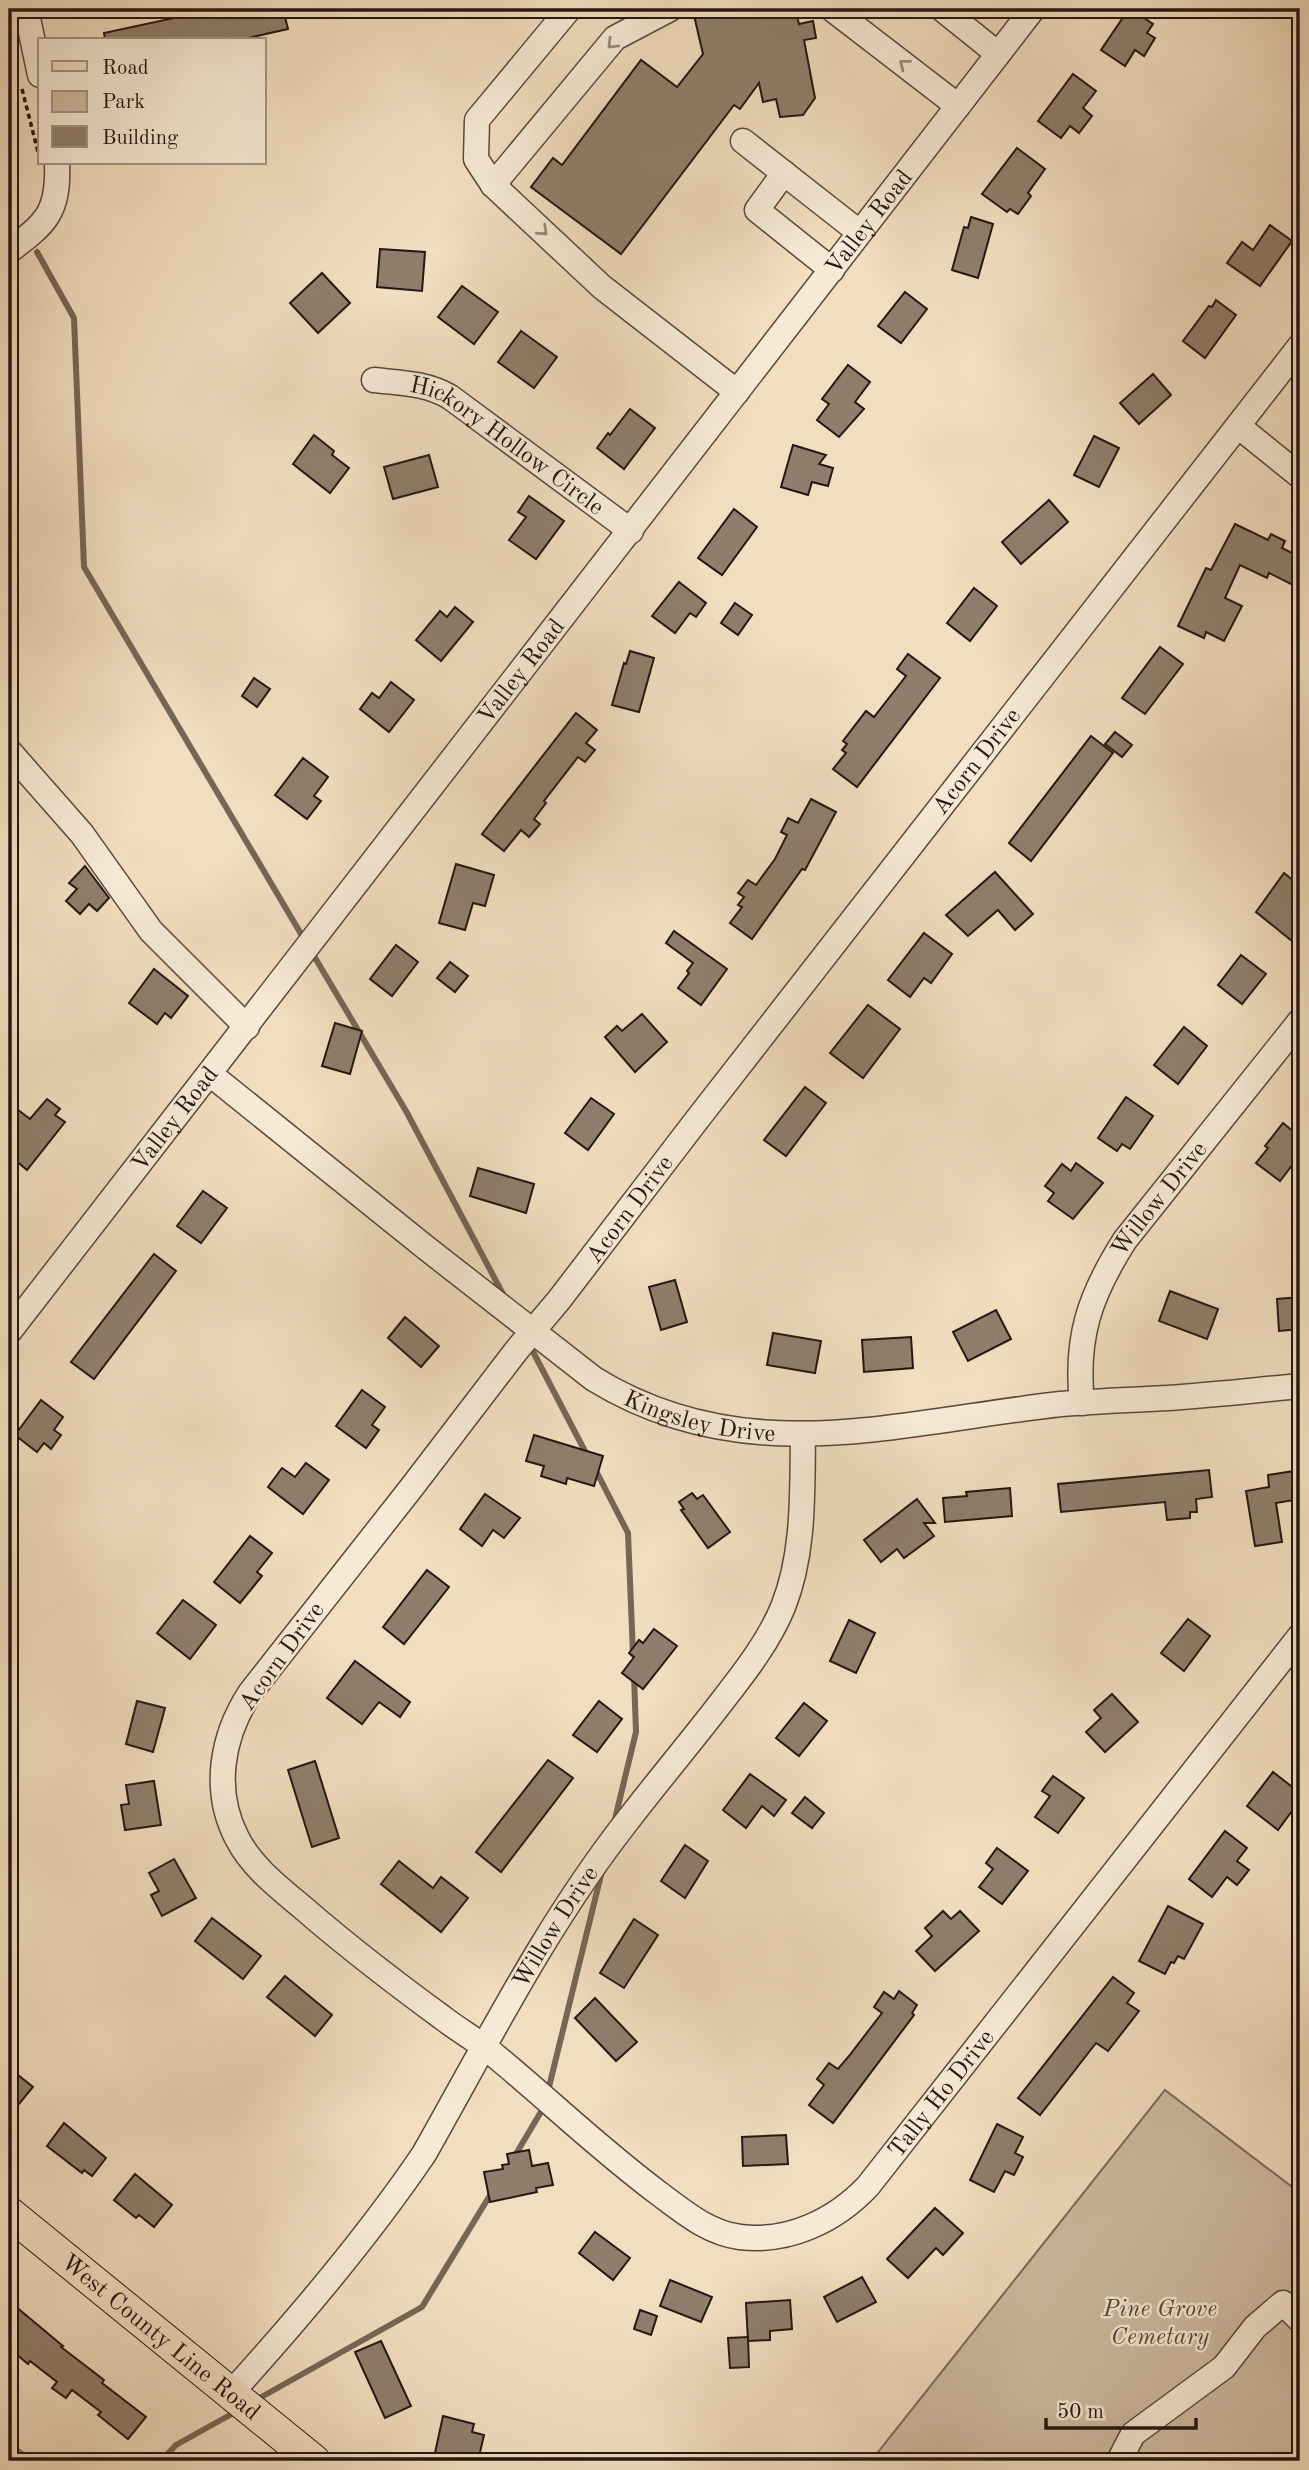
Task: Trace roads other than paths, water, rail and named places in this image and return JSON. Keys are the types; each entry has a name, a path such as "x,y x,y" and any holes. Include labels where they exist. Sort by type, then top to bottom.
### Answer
{"main road":[{"name":"West County Line Road","path":"9,2213 314,2461"}],"street":[{"path":"26,78 27,9"},
{"path":"569,9 477,120 476,159 493,185 602,287 737,392"},
{"path":"493,185 615,38 670,9"},
{"path":"832,9 958,106"},
{"path":"942,9 998,54"},
{"name":"Valley Road","path":"9,1332 1033,9"},
{"path":"743,141 859,232"},
{"path":"9,251 41,226 55,200 49,164"},
{"path":"784,173 757,210 832,270"},
{"name":"Acorn Drive","path":"484,2047 340,1939 272,1882 250,1858 228,1819 222,1779 224,1757 232,1727 250,1693 1300,346"},
{"name":"Hickory Hollow Circle","path":"374,380 418,384 450,397 631,531"},
{"path":"1238,426 1300,476"},
{"path":"9,751 82,834 151,931 247,1027"},
{"name":"Willow Drive","path":"1082,1403 1079,1378 1081,1342 1090,1308 1113,1259 1125,1240 1300,1021"},
{"name":"Kingsley Drive","path":"210,1074 594,1379 645,1406 693,1422 726,1429 803,1434 866,1431 1082,1403 1300,1386"},
{"name":"Willow Drive","path":"232,2393 291,2327 404,2183 424,2154 557,1920 628,1820 756,1658 782,1609 790,1588 799,1546 803,1434"},
{"name":"Tally Ho Drive","path":"484,2047 635,2176 694,2220 720,2232 740,2237 772,2237 816,2225 838,2213 868,2186 1300,1636"},
{"path":"1119,2461 1133,2434 1224,2367 1255,2328 1283,2303 1300,2320"}],"waterway":[{"path":"37,252 74,318 84,567 304,939"},
{"path":"311,951 406,1111 504,1296"},
{"path":"530,1346 588,1457"},
{"path":"594,1467 628,1533 633,1654"},
{"path":"614,1823 636,1732 634,1675"},
{"path":"548,2091 602,1871"},
{"path":"513,2159 545,2105"},
{"path":"256,2400 422,2307 492,2192"},
{"path":"161,2461 176,2445 237,2411"}],"park label":[{"name":"Pine Grove Cemetary","path":"1160,2322"}]}
